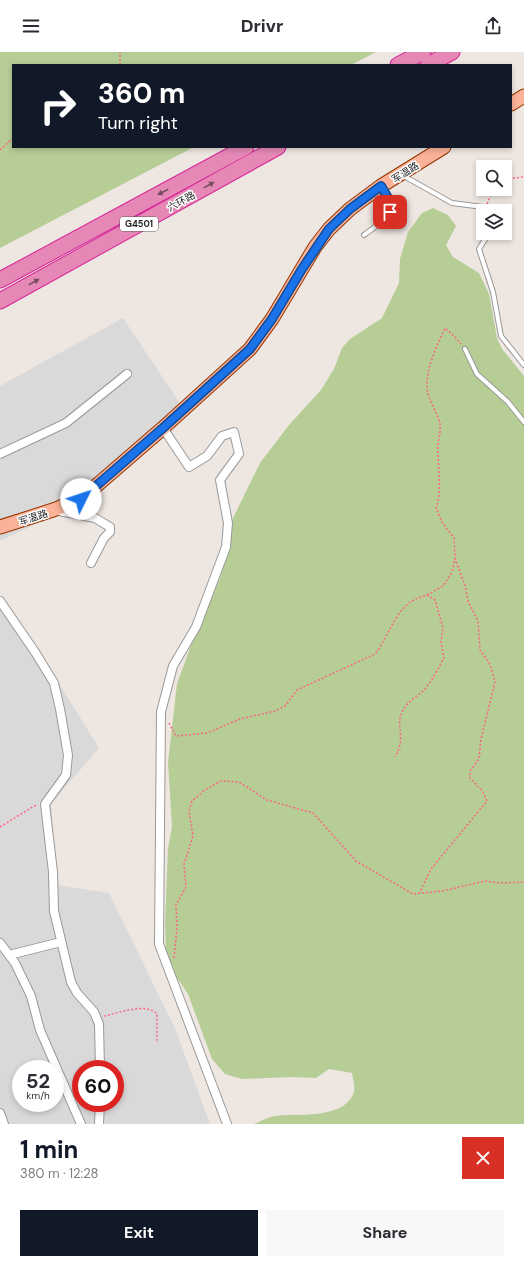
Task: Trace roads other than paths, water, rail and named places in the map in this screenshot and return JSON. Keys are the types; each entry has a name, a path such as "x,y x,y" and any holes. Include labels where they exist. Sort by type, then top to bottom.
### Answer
{"highway":[{"path":"400,64 423,52"},
{"path":"430,64 452,52"},
{"name":"六环路","path":"0,280 244,148"},
{"name":"六环路","path":"0,301 276,148"}],"main road":[{"path":"512,103 524,96"},
{"name":"军温路","path":"0,527 53,510 81,499 163,428 250,349 272,319 311,254 329,229 350,209 381,186 442,148"}],"street":[{"path":"0,454 66,423 127,374"},
{"path":"163,428 190,467 207,456 222,436 234,432 239,454 220,480 228,523 226,547 196,627 173,666 161,712 159,944 227,1124"},
{"path":"53,510 95,518 110,527 110,532 104,538 90,563"},
{"path":"0,601 54,683 60,709 68,755 66,775 45,804 53,872 54,911 71,982 77,993 94,1012 99,1024 100,1060"},
{"path":"9,955 61,942"},
{"path":"0,943 15,963 31,996 40,1030 81,1124"},
{"path":"99,1124 100,1112"},
{"path":"0,1113 4,1124"}],"lane":[{"path":"401,174 452,203 476,208"},
{"path":"364,235 387,218 390,212 391,203 381,186"},
{"path":"485,240 479,249 493,292 501,336 524,365"},
{"path":"464,349 477,374 508,402 524,422"}]}
